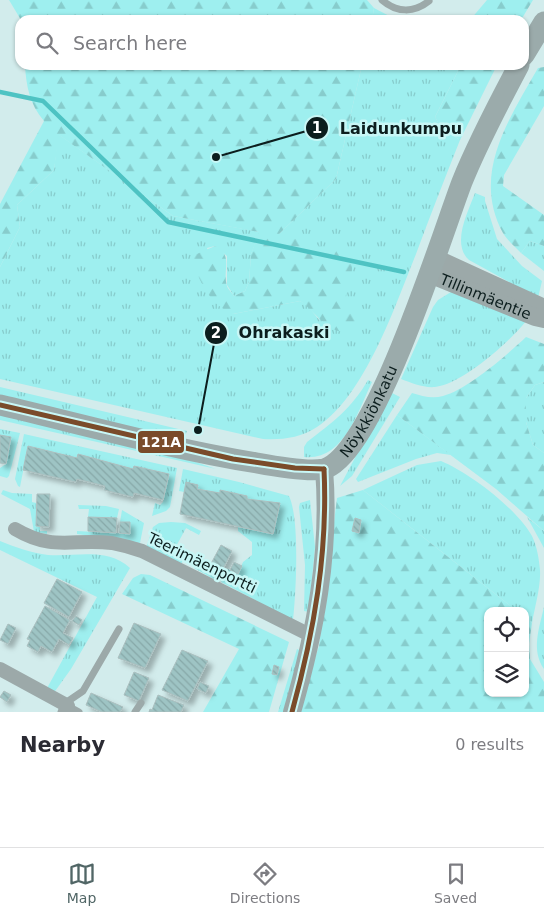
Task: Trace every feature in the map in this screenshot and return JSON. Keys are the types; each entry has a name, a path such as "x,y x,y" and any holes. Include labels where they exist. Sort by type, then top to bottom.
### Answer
{"main road":[{"path":"529,47 544,22"},
{"name":"Nöykkiönkatu","path":"0,405 233,459 279,466 324,469 338,460 352,446 403,342 462,181 517,70"}],"street":[{"name":"Tillinmäentie","path":"432,266 544,308"},
{"name":"Tillinmäentie","path":"432,266 534,317 544,319"},
{"path":"292,712 312,636 323,578 326,491 324,469"},
{"name":"Teerimäenportti","path":"15,528 26,535 49,543 112,543 142,551 312,636"},
{"path":"0,669 68,709"}],"lane":[{"path":"382,0 404,11 419,9 429,1"},
{"path":"68,709 83,692 119,628"},
{"path":"135,712 141,703"}],"green space":[{"path":"9,0 367,0 374,8 373,15 18,15"},
{"path":"487,0 533,0 524,15 474,15"},
{"path":"374,8 387,15 373,15"},
{"path":"544,67 544,106 504,175 503,186 544,215 544,246 530,241 521,253 503,233 494,211 491,190 492,168 506,127 516,107 538,68"},
{"path":"25,70 361,70 336,179 279,234 354,256 346,297 361,311 359,325 342,332 334,330 300,301 233,314 224,310 211,298 197,274 190,257 215,246 221,250 226,258 227,286 234,296 245,291 249,282 251,254 259,232 173,216 59,135 54,170 17,205 20,227 0,267 0,204 44,121 35,108 26,80"},
{"path":"361,70 458,70 435,117 441,128 460,140 398,299 377,348 364,372 350,394 334,413 317,427 304,434 284,439 263,439 0,379 0,267 20,227 17,205 54,170 58,134 173,216 260,232 251,254 249,282 245,291 234,296 227,285 227,256 215,246 207,248 233,314 300,301 307,305 320,321 279,234 336,179"},
{"path":"458,70 495,70 460,140 441,128 435,117"},
{"path":"475,193 485,197 497,239 522,266 542,281 538,298 469,260 464,253 461,237 465,218"},
{"path":"530,241 544,246 544,271 521,253"},
{"path":"451,292 526,321 485,361 458,379 435,387 426,387 401,379 433,307 438,300"},
{"path":"526,337 544,344 544,382 535,385 526,398 526,422 533,445 544,453 544,531 496,489 397,415 412,393 435,397 453,392 486,371"},
{"path":"368,380 372,382 361,407 348,432 339,443 330,451 318,456 304,457 304,447 307,442 348,407"},
{"path":"544,382 544,453 533,445 526,422 526,398 535,385"},
{"path":"0,387 187,431 185,436 163,436 0,398"},
{"path":"390,392 400,397 352,476 340,486"},
{"path":"0,413 170,453 216,469 0,420"},
{"path":"397,415 451,455 437,453 416,459 358,482 356,479"},
{"path":"0,429 20,433 7,478 0,476 0,468 6,464 11,438 0,435"},
{"path":"24,434 177,468 170,507 166,511 152,516 155,503 160,505 163,502 169,474 134,466 133,469 78,454 77,458 28,446 20,487 18,486 15,479"},
{"path":"441,461 453,467 492,493 525,526 535,544 540,566 539,589 532,623 529,620 529,607 512,607 363,490 417,465"},
{"path":"183,469 289,496 295,521 296,538 293,620 221,582 228,569 238,574 243,562 252,555 252,542 238,531 238,527 273,534 279,503 247,499 247,496 221,490 220,493 197,489 198,485 184,492 179,491"},
{"path":"3,490 12,493 32,494 32,502 36,503 36,526 40,527 40,531 47,531 47,534 34,532 30,509 1,494"},
{"path":"363,490 512,607 484,607 484,697 529,697 529,644 530,659 544,682 544,712 297,712 319,646 337,498"},
{"path":"310,500 315,547 309,612 304,611 305,565 299,507 300,503"},
{"path":"78,505 106,506 119,509 117,518 88,517 89,509 79,509"},
{"path":"122,510 144,523 140,543 77,534 77,531 130,534 130,522 120,522"},
{"path":"527,517 544,531 544,548"},
{"path":"159,523 185,523 201,531 199,535 186,528 173,552 184,558 181,565 146,548 153,527"},
{"path":"0,541 17,548 48,555 91,554 111,557 121,561 130,568 71,669 53,694 46,690 97,597 0,550"},
{"path":"196,565 219,577 217,581 194,568"},
{"path":"141,574 150,575 289,642 269,712 203,712 239,649 122,594 133,578"},
{"path":"544,607 544,669 538,654 537,639"},
{"path":"529,620 532,623 529,644"},
{"path":"297,649 301,651 283,712 278,712"}],"building":[{"path":"0,435 11,437 6,464 0,463"},
{"path":"28,446 77,458 78,454 133,469 134,466 169,474 163,500 134,493 133,497 104,490 105,486 77,479 76,482 23,470"},
{"path":"186,482 198,485 197,489 220,493 220,490 247,496 247,499 280,503 273,534 180,514"},
{"path":"37,494 50,494 49,527 36,526"},
{"path":"88,517 117,518 116,533 88,531"},
{"path":"355,518 361,520 359,533 352,531"},
{"path":"120,522 130,522 130,534 119,533"},
{"path":"221,545 232,551 219,577 207,571"},
{"path":"234,562 242,566 238,574 230,570"},
{"path":"57,579 82,592 69,617 44,603"},
{"path":"45,606 70,620 63,633 73,638 69,645 59,639 52,652 41,646 38,652 27,646 30,640 27,639"},
{"path":"76,616 82,620 79,625 72,621"},
{"path":"134,623 161,634 145,668 118,658"},
{"path":"8,624 16,628 8,644 0,640"},
{"path":"182,650 208,661 188,701 162,690"},
{"path":"274,665 279,667 277,675 272,674"},
{"path":"134,672 149,678 139,701 124,695"},
{"path":"200,682 209,686 206,693 197,689"},
{"path":"4,691 11,695 7,702 0,697"},
{"path":"91,693 123,707 120,712 102,712 86,705"},
{"path":"158,695 184,705 181,712 149,712 150,709 152,710"}],"waterway":[{"path":"0,92 43,101 168,222 404,272"}],"transit line":[{"name":"121A","path":"0,405 233,459 295,468 324,469"},
{"name":"121A","path":"292,712 307,652 318,592 324,531 324,469"}],"place":[{"name":"Laidunkumpu","path":"216,157"},
{"name":"Ohrakaski","path":"198,430"}]}
